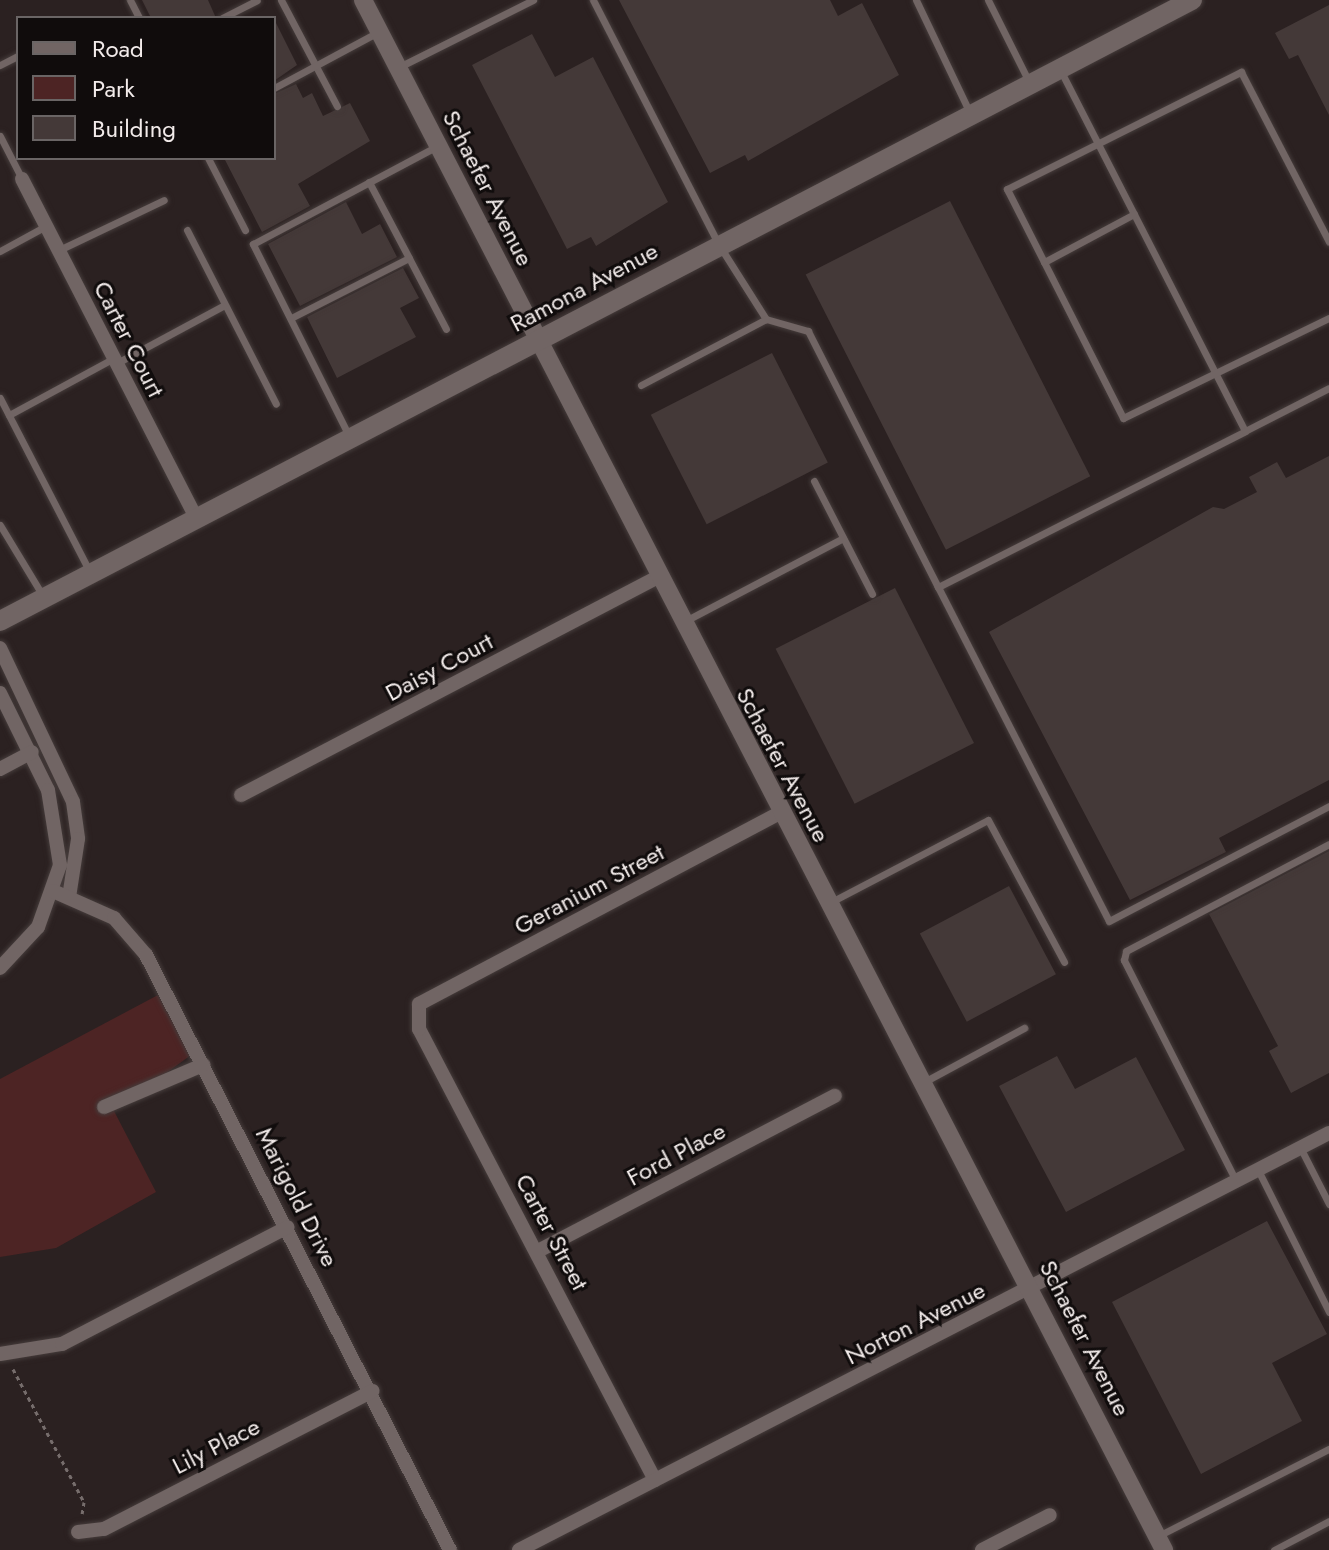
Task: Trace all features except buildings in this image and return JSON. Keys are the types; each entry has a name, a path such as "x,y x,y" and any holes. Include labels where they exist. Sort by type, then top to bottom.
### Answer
{"main road":[{"name":"Ramona Avenue","path":"0,621 1192,0"}],"street":[{"name":"Schaefer Avenue","path":"363,0 540,339 780,813 1034,1287 1160,1543"},
{"name":"Carter Court","path":"22,179 197,519"},
{"name":"Daisy Court","path":"241,795 658,577"},
{"path":"0,648 73,802 78,839 69,897"},
{"path":"0,693 32,752 59,831 53,891 38,927 0,968"},
{"path":"0,769 32,752"},
{"name":"Geranium Street","path":"419,1004 780,813"},
{"name":"Marigold Drive","path":"53,891 114,918 146,955 373,1391 450,1550"},
{"name":"Carter Street","path":"419,1004 419,1029 538,1251 655,1480"},
{"path":"104,1107 203,1065"},
{"name":"Ford Place","path":"538,1251 835,1096"},
{"name":"Norton Avenue","path":"519,1550 1329,1133"},
{"path":"0,1354 62,1344 288,1227"},
{"name":"Lily Place","path":"78,1532 104,1529 373,1391"},
{"path":"982,1550 1050,1515"}],"lane":[{"path":"226,16 257,0"},
{"path":"281,0 337,106"},
{"path":"398,67 533,0"},
{"path":"593,0 719,245 766,319 808,331 1109,921 1329,806"},
{"path":"916,0 971,115"},
{"path":"988,0 1030,84"},
{"path":"276,87 380,31"},
{"path":"1059,69 1245,431"},
{"path":"1329,242 1241,72 1007,189 1123,418 1329,318"},
{"path":"0,136 22,179"},
{"path":"350,438 253,244 439,145"},
{"path":"209,160 245,230"},
{"path":"369,182 446,329"},
{"path":"59,250 164,200"},
{"path":"1044,262 1134,214"},
{"path":"0,251 46,226"},
{"path":"187,230 223,306 276,404"},
{"path":"291,318 409,258"},
{"path":"9,415 223,306"},
{"path":"641,385 766,319"},
{"path":"938,587 1329,388"},
{"path":"0,398 91,574"},
{"path":"814,481 872,594"},
{"path":"0,525 44,598"},
{"path":"682,623 843,538"},
{"path":"829,903 988,820 1064,962"},
{"path":"1236,1181 1124,960 1126,951 1329,844"},
{"path":"924,1082 1024,1028"},
{"path":"1300,1148 1329,1204"},
{"path":"1258,1170 1329,1312"},
{"path":"1160,1543 1329,1449"},
{"path":"1274,1550 1329,1521"}],"path":[{"path":"0,1360 20,1373 84,1502 78,1532"}],"green space":[{"path":"158,995 191,1055 114,1111 156,1192 56,1248 0,1257 0,1079"}]}
